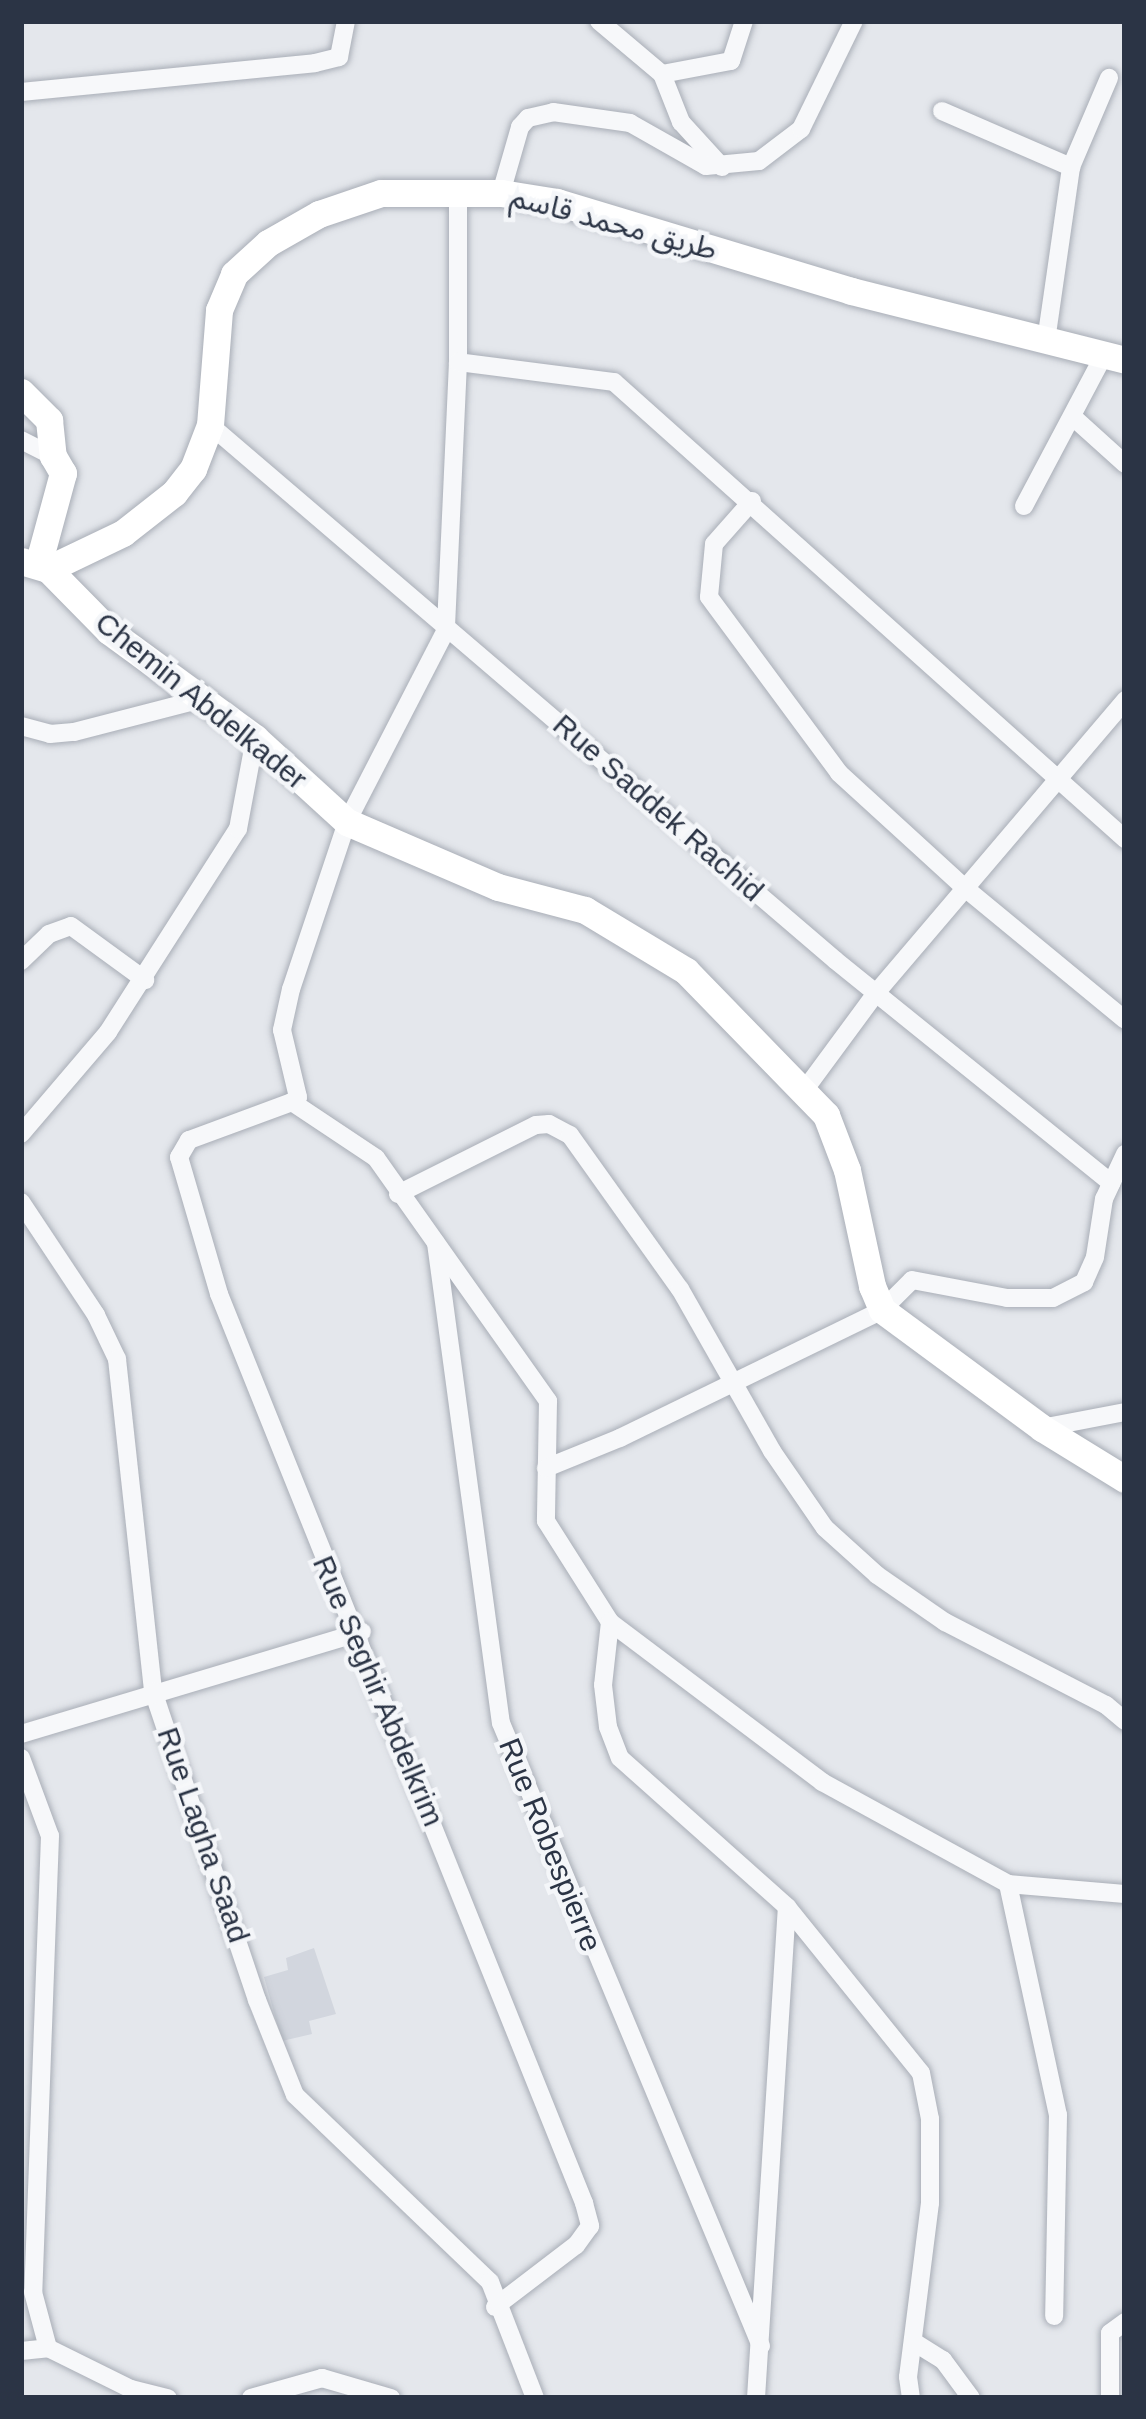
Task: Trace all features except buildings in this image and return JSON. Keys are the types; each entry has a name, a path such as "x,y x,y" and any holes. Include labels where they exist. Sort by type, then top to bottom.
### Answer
{"street":[{"path":"21,92 315,63 339,57 346,21"},
{"path":"598,21 662,74 681,122 722,167"},
{"path":"662,74 731,61 744,21"},
{"path":"501,193 520,127 528,118 553,112 630,123 706,166 759,161 801,129 854,21"},
{"path":"1046,340 1071,167 1109,78"},
{"path":"942,111 1071,167"},
{"path":"458,191 458,362 446,630 347,822 282,1030 298,1097 292,1102 376,1158 548,1401 543,1497 553,1540 610,1622 822,1782 1007,1884 1125,1894"},
{"name":"طريق محمد قاسم","path":"34,565 149,517 194,469 210,425 219,310 234,274 248,259 349,201 381,193 501,193 611,217 851,292 1115,358"},
{"path":"1024,506 1073,417 1115,358"},
{"path":"458,362 614,382 1125,839"},
{"path":"21,392 49,420 53,456 63,473 59,501 34,565"},
{"path":"1073,417 1125,464"},
{"name":"Rue Saddek Rachid","path":"210,425 876,992 1112,1183"},
{"path":"21,440 53,456"},
{"path":"752,501 714,544 710,597 839,772 965,888 1125,1020"},
{"name":"Chemin Abdelkader","path":"34,565 198,700 256,737 347,822 498,887 585,910 686,971 806,1088 826,1115 847,1170 872,1286 882,1310"},
{"path":"21,726 50,734 74,732 198,700"},
{"path":"806,1088 876,992 1125,700"},
{"path":"21,1134 145,980 238,829 256,737"},
{"path":"21,962 49,934 70,926 145,980"},
{"name":"Rue Seghir Abdelkrim","path":"292,1102 189,1140 179,1157 219,1294 590,2226 576,2245 495,2307"},
{"path":"398,1194 523,1130 549,1124 560,1128 680,1289 825,1528 877,1576 945,1622 1106,1705 1125,1720"},
{"path":"546,1468 882,1310 913,1280 1007,1298 1053,1298 1084,1282 1125,1154"},
{"name":"Rue Lagha Saad","path":"21,1202 96,1315 117,1359 153,1691 256,2000 295,2095 490,2282 495,2307 535,2398"},
{"name":"Rue Robespierre","path":"436,1243 501,1723 760,2346"},
{"path":"882,1310 1042,1429 1125,1479"},
{"path":"1042,1429 1125,1412"},
{"path":"610,1622 603,1685 608,1727 620,1759 787,1907 921,2073 930,2120 930,2203 917,2291 916,2344 908,2378 911,2398"},
{"path":"21,1734 357,1633"},
{"path":"21,1758 50,1836 33,2292 48,2348"},
{"path":"1007,1884 1058,2115 1054,2316"},
{"path":"755,2398 787,1907"},
{"path":"1110,2398 1110,2333 1125,2322"},
{"path":"916,2344 943,2360 971,2398"},
{"path":"21,2351 48,2348 131,2389 168,2398"},
{"path":"251,2398 322,2378 391,2398"}],"shaded area":[{"path":"314,1948 336,2014 309,2021 312,2034 282,2041 264,1977 288,1970 286,1958"}]}
